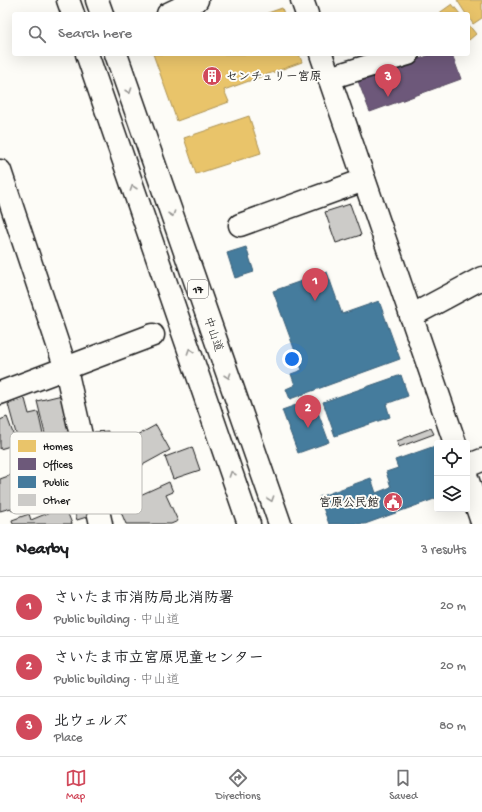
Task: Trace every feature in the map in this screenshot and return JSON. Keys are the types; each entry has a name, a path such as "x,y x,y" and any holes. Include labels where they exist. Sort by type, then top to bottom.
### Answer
{"main road":[{"path":"68,0 72,12"},
{"path":"97,0 101,12"},
{"path":"172,12 197,0"},
{"path":"302,0 306,12"},
{"name":"17","path":"88,56 249,524"},
{"name":"中山道","path":"117,56 280,524"},
{"path":"322,56 454,440"},
{"path":"329,78 401,56"},
{"path":"0,172 66,369 80,432"},
{"path":"240,225 364,180"},
{"path":"411,316 482,278"},
{"path":"0,393 153,336"},
{"path":"470,465 482,460"},
{"path":"470,487 482,522"},
{"path":"99,514 101,524"}],"building: Homes":[{"path":"457,0 482,0 482,18 473,24 470,19 470,12 465,12"},
{"path":"452,4 458,12 441,12"},
{"path":"282,8 283,12 271,12"},
{"path":"470,26 476,34 470,39"},
{"name":"センチュリー宮原","path":"154,56 300,56 302,62 224,90 229,102 177,121"},
{"path":"249,116 261,153 196,174 184,138"}],"building: Offices":[{"path":"427,56 453,56 461,79 370,112 358,81"}],"building: Public":[{"path":"246,247 254,272 235,278 227,253"},
{"path":"327,272 342,314 379,301 400,359 290,399 286,389 295,385 291,374 302,370 273,291"},
{"path":"401,375 408,396 386,404 390,417 335,436 323,402"},
{"path":"313,399 329,442 298,453 282,410"},
{"path":"434,446 434,499 365,524 329,524 319,497 371,478 376,493 391,487 386,472 398,468 395,460"}],"building: Other":[{"path":"350,204 361,235 336,243 325,212"},
{"path":"62,395 71,432 45,432 37,401"},
{"path":"25,399 29,414 38,412 42,432 16,432 8,404"},
{"path":"7,417 13,432 10,432 10,446 0,449 0,420"},
{"path":"156,425 170,450 142,465 142,433"},
{"path":"431,428 434,434 399,447 397,441"},
{"path":"192,447 200,470 173,479 165,457"},
{"path":"10,475 10,508 0,511 0,479"},
{"path":"169,482 173,492 166,495 178,521 171,524 126,524 122,514 142,514 142,494"},
{"path":"29,514 31,520 46,514 68,514 72,524 13,524 12,520"},
{"path":"75,514 89,514 90,516 77,520"}],"place":[{"name":"センチュリー宮原","path":"212,76"},
{"name":"北ウェルズ","path":"388,97"},
{"name":"さいたま市消防局北消防署","path":"315,301"},
{"name":"さいたま市立宮原児童センター","path":"308,428"},
{"name":"宮原公民館","path":"393,502"}]}
